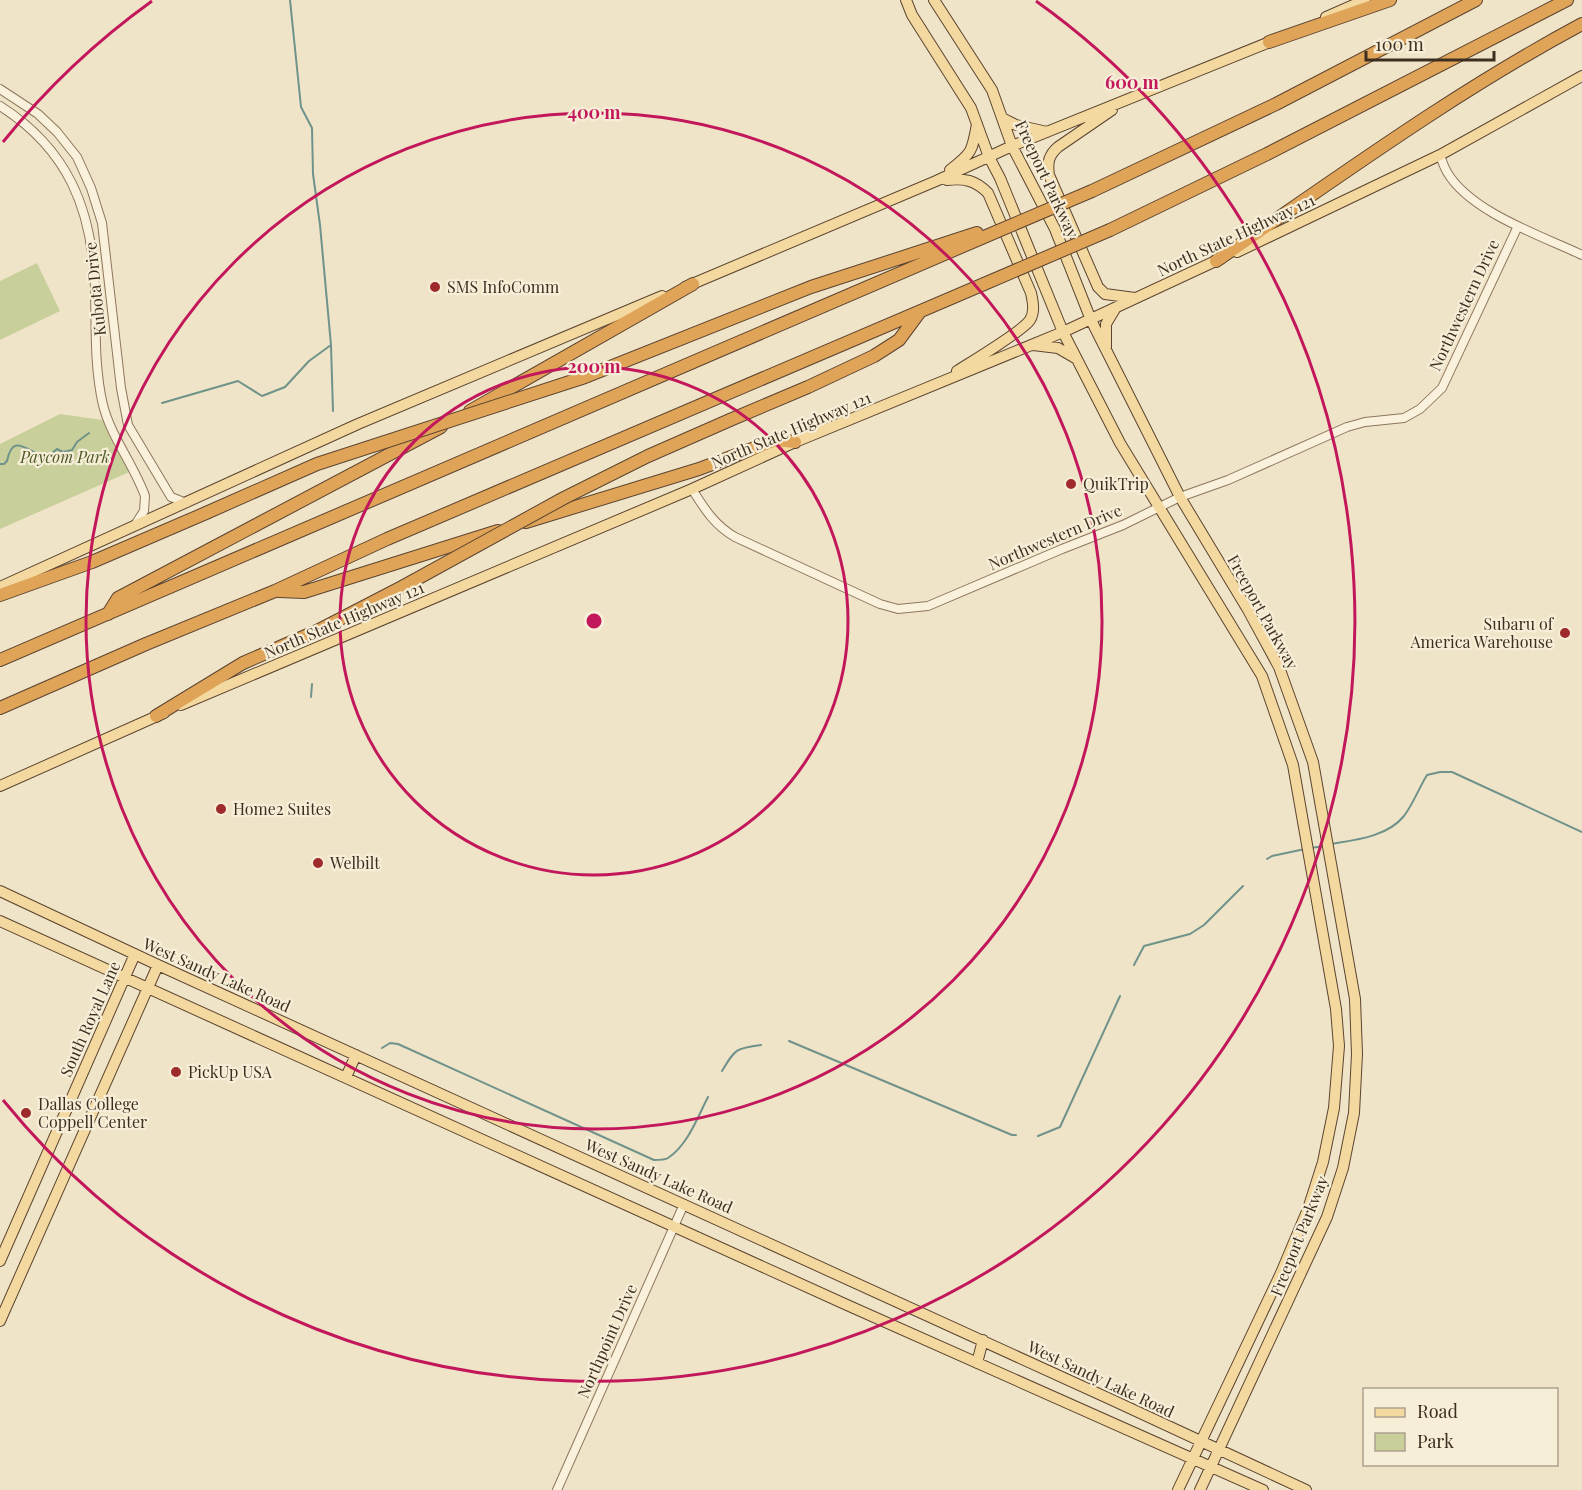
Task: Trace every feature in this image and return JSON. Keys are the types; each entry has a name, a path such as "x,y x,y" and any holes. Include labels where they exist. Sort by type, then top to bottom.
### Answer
{"highway":[{"path":"1269,42 1390,0"},
{"path":"0,660 1092,191 1276,104 1476,0"},
{"path":"0,708 275,591 387,539 1110,230 1267,154 1567,0"},
{"path":"1216,261 1420,120 1485,79 1582,24"},
{"path":"0,595 92,562 317,464 585,376 811,287 974,233 992,233"},
{"path":"107,614 118,598 393,454 693,284"},
{"path":"156,716 243,663 317,631 402,588 564,498 648,456 874,356 898,340 921,311"},
{"path":"275,591 304,592 699,469 776,440 795,442"}],"main road":[{"name":"Freeport Parkway","path":"906,0 912,15 971,108 989,157 1000,178 1063,332 1120,443 1262,676 1293,765 1336,1009 1339,1046 1334,1108 1323,1162 1308,1209 1281,1273 1192,1459"},
{"name":"Freeport Parkway","path":"934,0 992,90 1012,146 1055,229 1090,320 1180,497 1248,609 1279,667 1314,762 1330,866 1355,999 1357,1054 1354,1113 1343,1168 1327,1216 1211,1467"},
{"path":"0,588 358,424 936,181 1012,146 1269,42 1365,0"},
{"name":"North State Highway 121","path":"0,786 156,716 692,489 795,442 1090,320 1440,155 1582,76"},
{"path":"1130,98 1058,147 1051,153 1047,165 1049,175 1098,287 1105,294 1136,298"},
{"path":"1002,118 1016,125 1047,132"},
{"path":"936,181 969,155 977,124"},
{"path":"934,386 1026,325 1033,313 1034,304 988,193 971,180 936,181"},
{"path":"1106,351 1106,324 1115,308"},
{"path":"1033,345 1058,348 1078,360"},
{"name":"West Sandy Lake Road","path":"0,891 1306,1490"},
{"path":"0,921 674,1227 1263,1490"},
{"name":"South Royal Lane","path":"0,1261 135,954"},
{"path":"0,1322 3,1309 158,965"},
{"path":"346,1077 356,1055"},
{"path":"1281,1273 1299,1280"},
{"path":"977,1363 983,1340"},
{"path":"1178,1490 1192,1459"},
{"path":"1200,1490 1211,1467"}],"street":[{"name":"Kubota Drive","path":"0,89 38,114 57,132 77,157 92,188 102,223 121,388 128,425 171,497 186,502"},
{"name":"Kubota Drive","path":"0,106 17,117 44,142 69,176 83,207 91,246 97,370 104,406 145,496 144,511 135,526"},
{"path":"1440,155 1447,172 1466,194 1502,219 1582,255"},
{"name":"Northwestern Drive","path":"692,489 714,521 735,537 880,604 898,609 928,606 1122,525 1180,497 1228,480 1347,427 1365,422 1404,418 1420,409 1442,388 1518,226"},
{"name":"Northpoint Drive","path":"556,1490 684,1204"}],"green space":[{"path":"37,263 60,311 0,340 0,281"},
{"name":"Paycom Park","path":"60,414 103,420 134,470 0,529 0,444"}],"waterway":[{"path":"162,403 238,381 262,396 285,387 309,361 331,345 313,174 312,128 301,107 290,0"},
{"path":"331,345 333,411"},
{"path":"0,464 7,461 14,446 19,445 36,453 49,455 57,449 63,452 72,450 77,442 89,433"},
{"path":"311,697 312,684"},
{"path":"1331,844 1370,836 1389,829 1404,816 1427,775 1440,772 1452,772 1582,832"},
{"path":"1310,848 1325,846"},
{"path":"1267,859 1305,849"},
{"path":"1134,965 1144,946 1190,934 1204,925 1243,886"},
{"path":"1038,1136 1060,1127 1120,996"},
{"path":"789,1041 1016,1135"},
{"path":"382,1048 390,1043 398,1044 654,1160 668,1158 681,1146 692,1130 708,1097"},
{"path":"722,1071 737,1051 761,1045"}],"place":[{"name":"SMS InfoComm","path":"435,287"},
{"name":"QuikTrip","path":"1071,484"},
{"name":"Subaru of America Warehouse","path":"1565,633"},
{"name":"Home2 Suites","path":"221,809"},
{"name":"Welbilt","path":"318,863"},
{"name":"PickUp USA","path":"176,1072"},
{"name":"Dallas College Coppell Center","path":"26,1113"}]}
